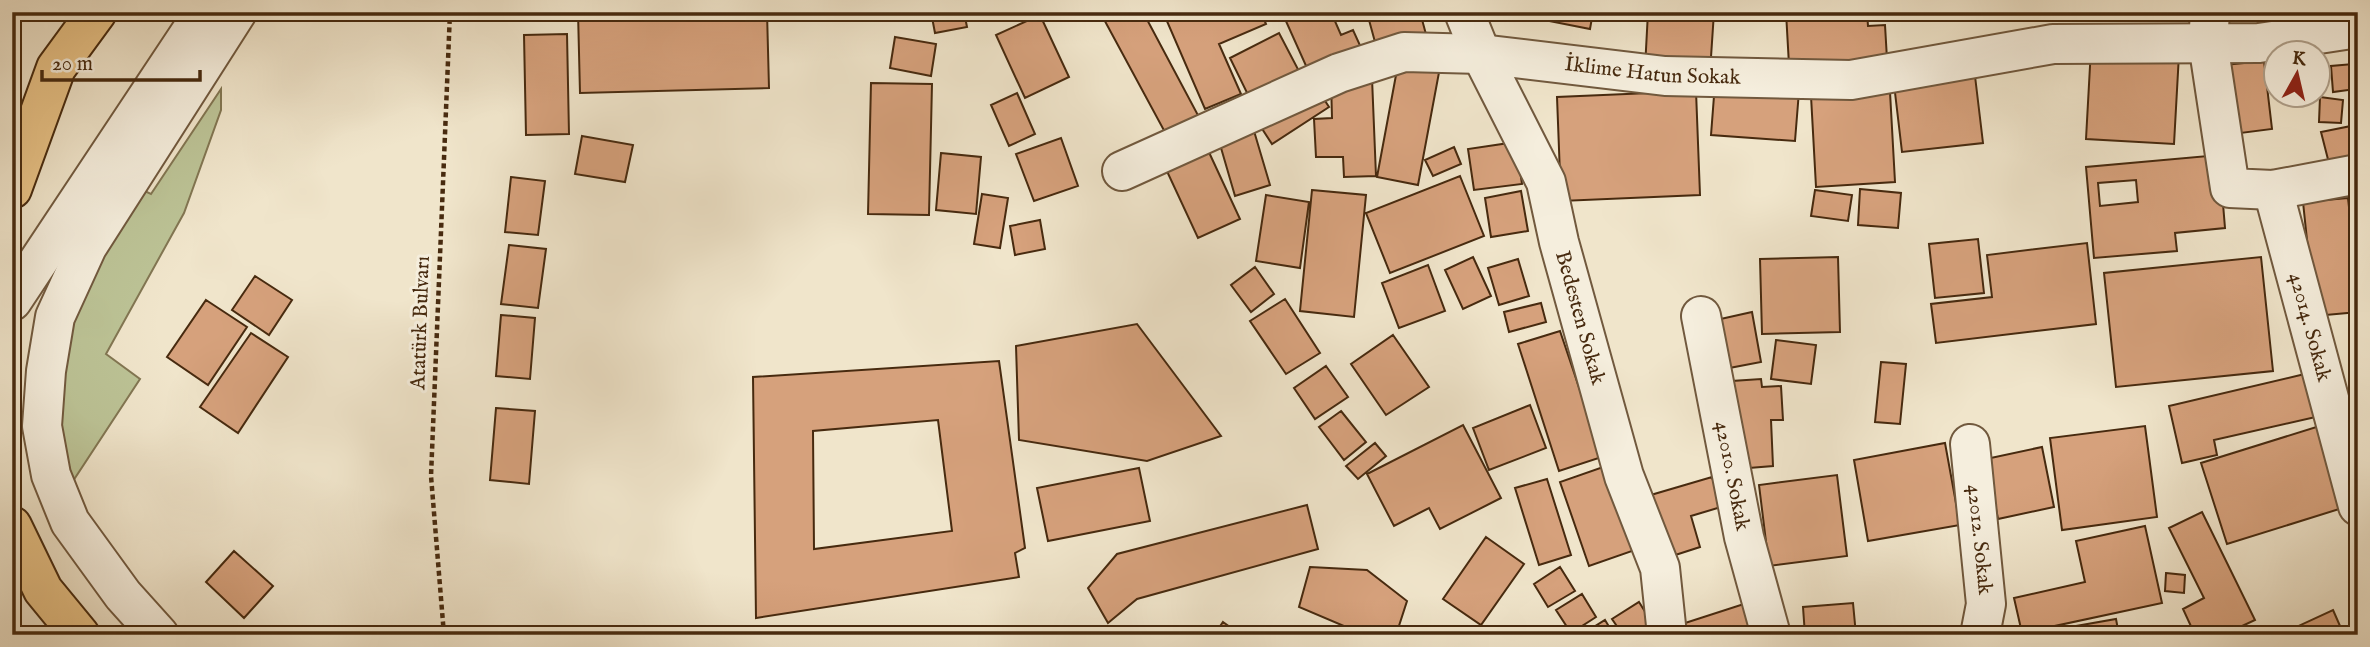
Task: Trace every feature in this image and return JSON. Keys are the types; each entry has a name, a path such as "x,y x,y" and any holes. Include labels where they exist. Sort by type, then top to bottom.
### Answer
{"main road":[{"path":"12,189 56,68 97,12"},
{"path":"12,526 43,590 80,635"}],"street":[{"path":"12,301 204,12"},
{"path":"159,635 123,596 70,522 51,475 42,426 46,371 55,317 87,247 237,12"},
{"name":"Bedesten Sokak","path":"1464,12 1481,54 1546,182 1559,242 1624,476 1660,568 1667,635"},
{"path":"2209,28 2230,188 2273,190 2358,174"},
{"name":"İklime Hatun Sokak","path":"1122,171 1339,73 1404,52 1481,54 1665,76 1851,80 2053,44 2209,28 2259,43 2358,28"},
{"name":"42014. Sokak","path":"2273,190 2358,506"},
{"name":"42010. Sokak","path":"1701,316 1744,537 1771,635"},
{"name":"42012. Sokak","path":"1969,444 1986,604 1980,635"}],"path":[{"name":"Atatürk Bulvarı","path":"444,635 431,476 450,12"}],"green space":[{"path":"221,89 221,110 184,213 106,354 140,379 73,481 57,421 65,323 136,187 151,194"}],"building":[{"path":"578,12 767,12 769,88 580,93"},
{"path":"931,12 964,12 967,27 935,33"},
{"path":"1100,12 1143,12 1200,119 1167,136"},
{"path":"1163,12 1261,12 1266,24 1219,44 1241,94 1205,109"},
{"path":"1300,12 1331,12 1341,35 1353,30 1363,52 1311,77 1285,19"},
{"path":"1372,12 1372,16 1338,14"},
{"path":"1396,12 1420,12 1427,38 1378,53 1369,20"},
{"path":"1504,12 1593,12 1590,29"},
{"path":"1648,12 1714,12 1710,72 1645,68"},
{"path":"1786,12 1867,12 1868,26 1885,25 1887,59 1789,65"},
{"path":"1870,12 1951,12 1951,19 1871,20"},
{"path":"1040,15 1069,77 1025,98 996,35"},
{"path":"1279,33 1301,75 1251,101 1230,58"},
{"path":"567,34 569,134 526,135 524,35"},
{"path":"895,37 936,44 931,76 890,68"},
{"path":"2091,48 2179,54 2174,144 2086,139"},
{"path":"1399,59 1440,67 1418,185 1377,177"},
{"path":"2262,61 2262,108 2270,108 2272,129 2233,134 2224,65"},
{"path":"2353,64 2356,89 2333,92 2332,66"},
{"path":"1975,76 1983,143 1902,152 1894,84"},
{"path":"1372,78 1376,176 1344,177 1343,157 1316,157 1314,119 1332,118 1331,80"},
{"path":"871,83 932,84 929,215 868,214"},
{"path":"1715,83 1799,91 1795,141 1711,135"},
{"path":"1316,87 1329,107 1272,144 1259,124"},
{"path":"1696,91 1700,195 1561,201 1557,97"},
{"path":"1890,92 1895,182 1816,187 1811,96"},
{"path":"1017,93 1035,134 1009,146 991,105"},
{"path":"2332,99 2343,100 2341,123 2319,122 2320,108 2332,108"},
{"path":"2351,126 2358,154 2358,169 2332,175 2321,132"},
{"path":"1254,131 1270,185 1235,196 1219,141"},
{"path":"582,136 633,145 625,182 575,174"},
{"path":"1061,138 1078,186 1034,201 1016,154"},
{"path":"1516,142 1522,184 1474,190 1468,149"},
{"path":"1454,147 1461,164 1433,176 1425,160"},
{"path":"1207,148 1240,219 1198,238 1165,167"},
{"path":"941,153 981,157 976,214 936,210"},
{"path":"2219,155 2225,228 2175,233 2177,251 2094,258 2086,167","holes":["2136,180 2138,202 2100,206 2098,183"]},
{"path":"1460,176 1484,236 1390,273 1366,213"},
{"path":"511,177 545,181 538,235 505,232"},
{"path":"1860,189 1901,193 1898,228 1858,225"},
{"path":"1312,190 1366,195 1354,317 1300,311"},
{"path":"1815,190 1852,195 1848,221 1811,216"},
{"path":"1521,191 1528,231 1491,237 1485,198"},
{"path":"982,194 1008,198 1000,248 974,244"},
{"path":"1266,195 1309,202 1300,268 1256,261"},
{"path":"2348,198 2358,312 2315,316 2303,202"},
{"path":"2352,213 2358,213 2358,259 2356,259"},
{"path":"1040,220 1045,249 1015,255 1010,226"},
{"path":"1978,239 1984,293 1935,298 1929,244"},
{"path":"2087,243 2096,324 1936,343 1931,304 1992,297 1987,255"},
{"path":"509,245 546,249 538,308 501,304"},
{"path":"1473,257 1491,296 1463,309 1445,270"},
{"path":"1838,257 1840,332 1762,334 1760,259"},
{"path":"2261,257 2273,371 2116,387 2104,273"},
{"path":"1518,259 1529,296 1499,305 1488,268"},
{"path":"1428,265 1445,311 1399,328 1382,283"},
{"path":"1255,267 1274,294 1251,312 1231,285"},
{"path":"255,276 292,300 269,335 232,310"},
{"path":"1285,299 1320,353 1286,374 1250,321"},
{"path":"206,300 247,327 208,385 167,357"},
{"path":"1541,303 1546,322 1509,332 1504,312"},
{"path":"1752,312 1761,362 1724,369 1716,320"},
{"path":"501,315 535,318 530,379 496,376"},
{"path":"1137,324 1221,436 1147,461 1019,440 1016,346"},
{"path":"1560,331 1587,411 1611,454 1559,471 1518,344"},
{"path":"251,333 288,357 238,433 200,407"},
{"path":"1393,335 1429,387 1386,415 1351,364"},
{"path":"1776,340 1816,345 1811,384 1771,379"},
{"path":"999,361 1025,548 1015,553 1019,577 756,618 753,377","holes":["938,420 952,531 814,549 813,431"]},
{"path":"1881,362 1906,364 1900,424 1875,422"},
{"path":"1326,366 1348,397 1315,419 1294,388"},
{"path":"2309,373 2320,416 2214,440 2217,455 2182,463 2169,406"},
{"path":"1761,379 1762,387 1781,386 1783,420 1771,420 1773,466 1737,469 1732,381"},
{"path":"1530,405 1546,448 1489,470 1473,428"},
{"path":"496,408 535,411 529,484 490,480"},
{"path":"1341,411 1366,442 1344,460 1319,427"},
{"path":"2326,424 2352,505 2227,544 2201,463"},
{"path":"1463,425 1501,498 1440,529 1429,508 1394,526 1367,474"},
{"path":"2145,426 2157,517 2062,530 2050,438"},
{"path":"1375,443 1386,456 1358,479 1346,466"},
{"path":"1945,443 1960,525 1868,541 1854,460"},
{"path":"2042,447 2054,507 1998,519 1986,459"},
{"path":"1606,466 1635,550 1589,566 1560,482"},
{"path":"1139,468 1150,521 1048,541 1037,488"},
{"path":"1837,475 1847,556 1769,566 1759,485"},
{"path":"1712,477 1721,507 1691,516 1700,547 1663,559 1644,497"},
{"path":"1547,479 1571,555 1539,565 1515,488"},
{"path":"1307,505 1318,549 1137,599 1108,623 1088,588 1117,554"},
{"path":"2202,512 2255,620 2223,635 2195,635 2183,609 2204,598 2169,528"},
{"path":"2145,526 2162,603 2022,633 2014,598 2085,582 2076,541"},
{"path":"1486,537 1524,564 1481,625 1443,599"},
{"path":"234,551 273,586 244,618 206,582"},
{"path":"1310,567 1367,570 1407,601 1396,635 1365,635 1299,607"},
{"path":"1560,567 1575,591 1548,607 1534,584"},
{"path":"2166,573 2185,575 2184,593 2165,591"},
{"path":"1582,594 1596,617 1571,633 1556,610"},
{"path":"1639,602 1658,635 1623,635 1612,619"},
{"path":"1750,602 1761,635 1682,635 1682,624"},
{"path":"1853,603 1856,635 1805,635 1803,607"},
{"path":"2333,610 2344,635 2279,635"},
{"path":"2116,619 2119,635 2025,635"},
{"path":"1605,620 1614,635 1581,635"},
{"path":"1223,622 1241,635 1214,635"}]}
